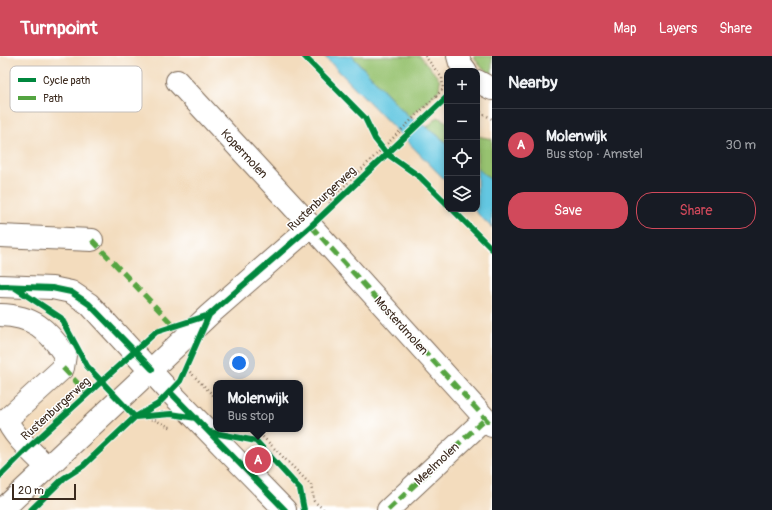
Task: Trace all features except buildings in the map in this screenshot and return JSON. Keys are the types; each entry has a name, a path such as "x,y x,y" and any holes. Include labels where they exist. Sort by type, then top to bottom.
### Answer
{"street":[{"path":"458,56 460,63 464,68"},
{"name":"Kopermolen","path":"177,81 311,226"},
{"path":"480,83 492,89"},
{"name":"Rustenburgerweg","path":"2,510 209,315 311,226"},
{"name":"Mosterdmolen","path":"311,226 488,422"},
{"path":"0,236 92,240"},
{"path":"0,286 52,288 71,292 89,304 152,370 170,392 285,510"},
{"path":"0,315 22,317 38,325 53,338 65,355 63,368 7,419 17,436 47,467"},
{"name":"Meelmolen","path":"388,510 488,422"}],"path":[{"path":"425,56 442,78 443,89 436,97 439,105 444,107"},
{"path":"432,56 444,71"},
{"path":"439,105 444,99"},
{"path":"479,104 492,111"},
{"path":"480,112 492,119"},
{"path":"129,422 158,404 180,381 190,363"},
{"path":"187,369 213,395"},
{"path":"119,400 135,417 155,420 171,427 177,433"},
{"path":"135,417 164,415"},
{"path":"256,432 260,434 311,485 314,502 324,510"}],"green space":[{"path":"352,56 420,56 440,80 439,90 409,117"},
{"path":"473,56 492,56 492,74 483,69"},
{"path":"438,117 444,120 444,141 427,127"},
{"path":"480,137 492,139 492,181 480,171"}],"water":[{"path":"324,56 352,56 409,117 427,127 444,141 444,179"},
{"path":"480,171 492,181 492,228 476,212 480,212"}],"marked path":[{"path":"311,226 492,426"},
{"path":"92,240 174,326"},
{"path":"63,368 88,394"},
{"path":"388,510 485,419"}],"cycle path":[{"path":"304,56 365,118 375,139 386,153 420,177 444,201"},
{"path":"0,476 28,448 156,332 209,315 311,226 444,100"},
{"path":"455,212 492,249"},
{"path":"0,286 52,288 71,292 89,304 152,369"},
{"path":"14,287 61,318 87,366 135,417 171,414 196,418"},
{"path":"31,510 64,478 83,466 135,417 158,404 180,381 209,315"},
{"path":"170,392 285,510"},
{"path":"210,432 256,441 300,489 304,510"}],"place":[{"name":"Molenwijk","path":"258,460"}]}
